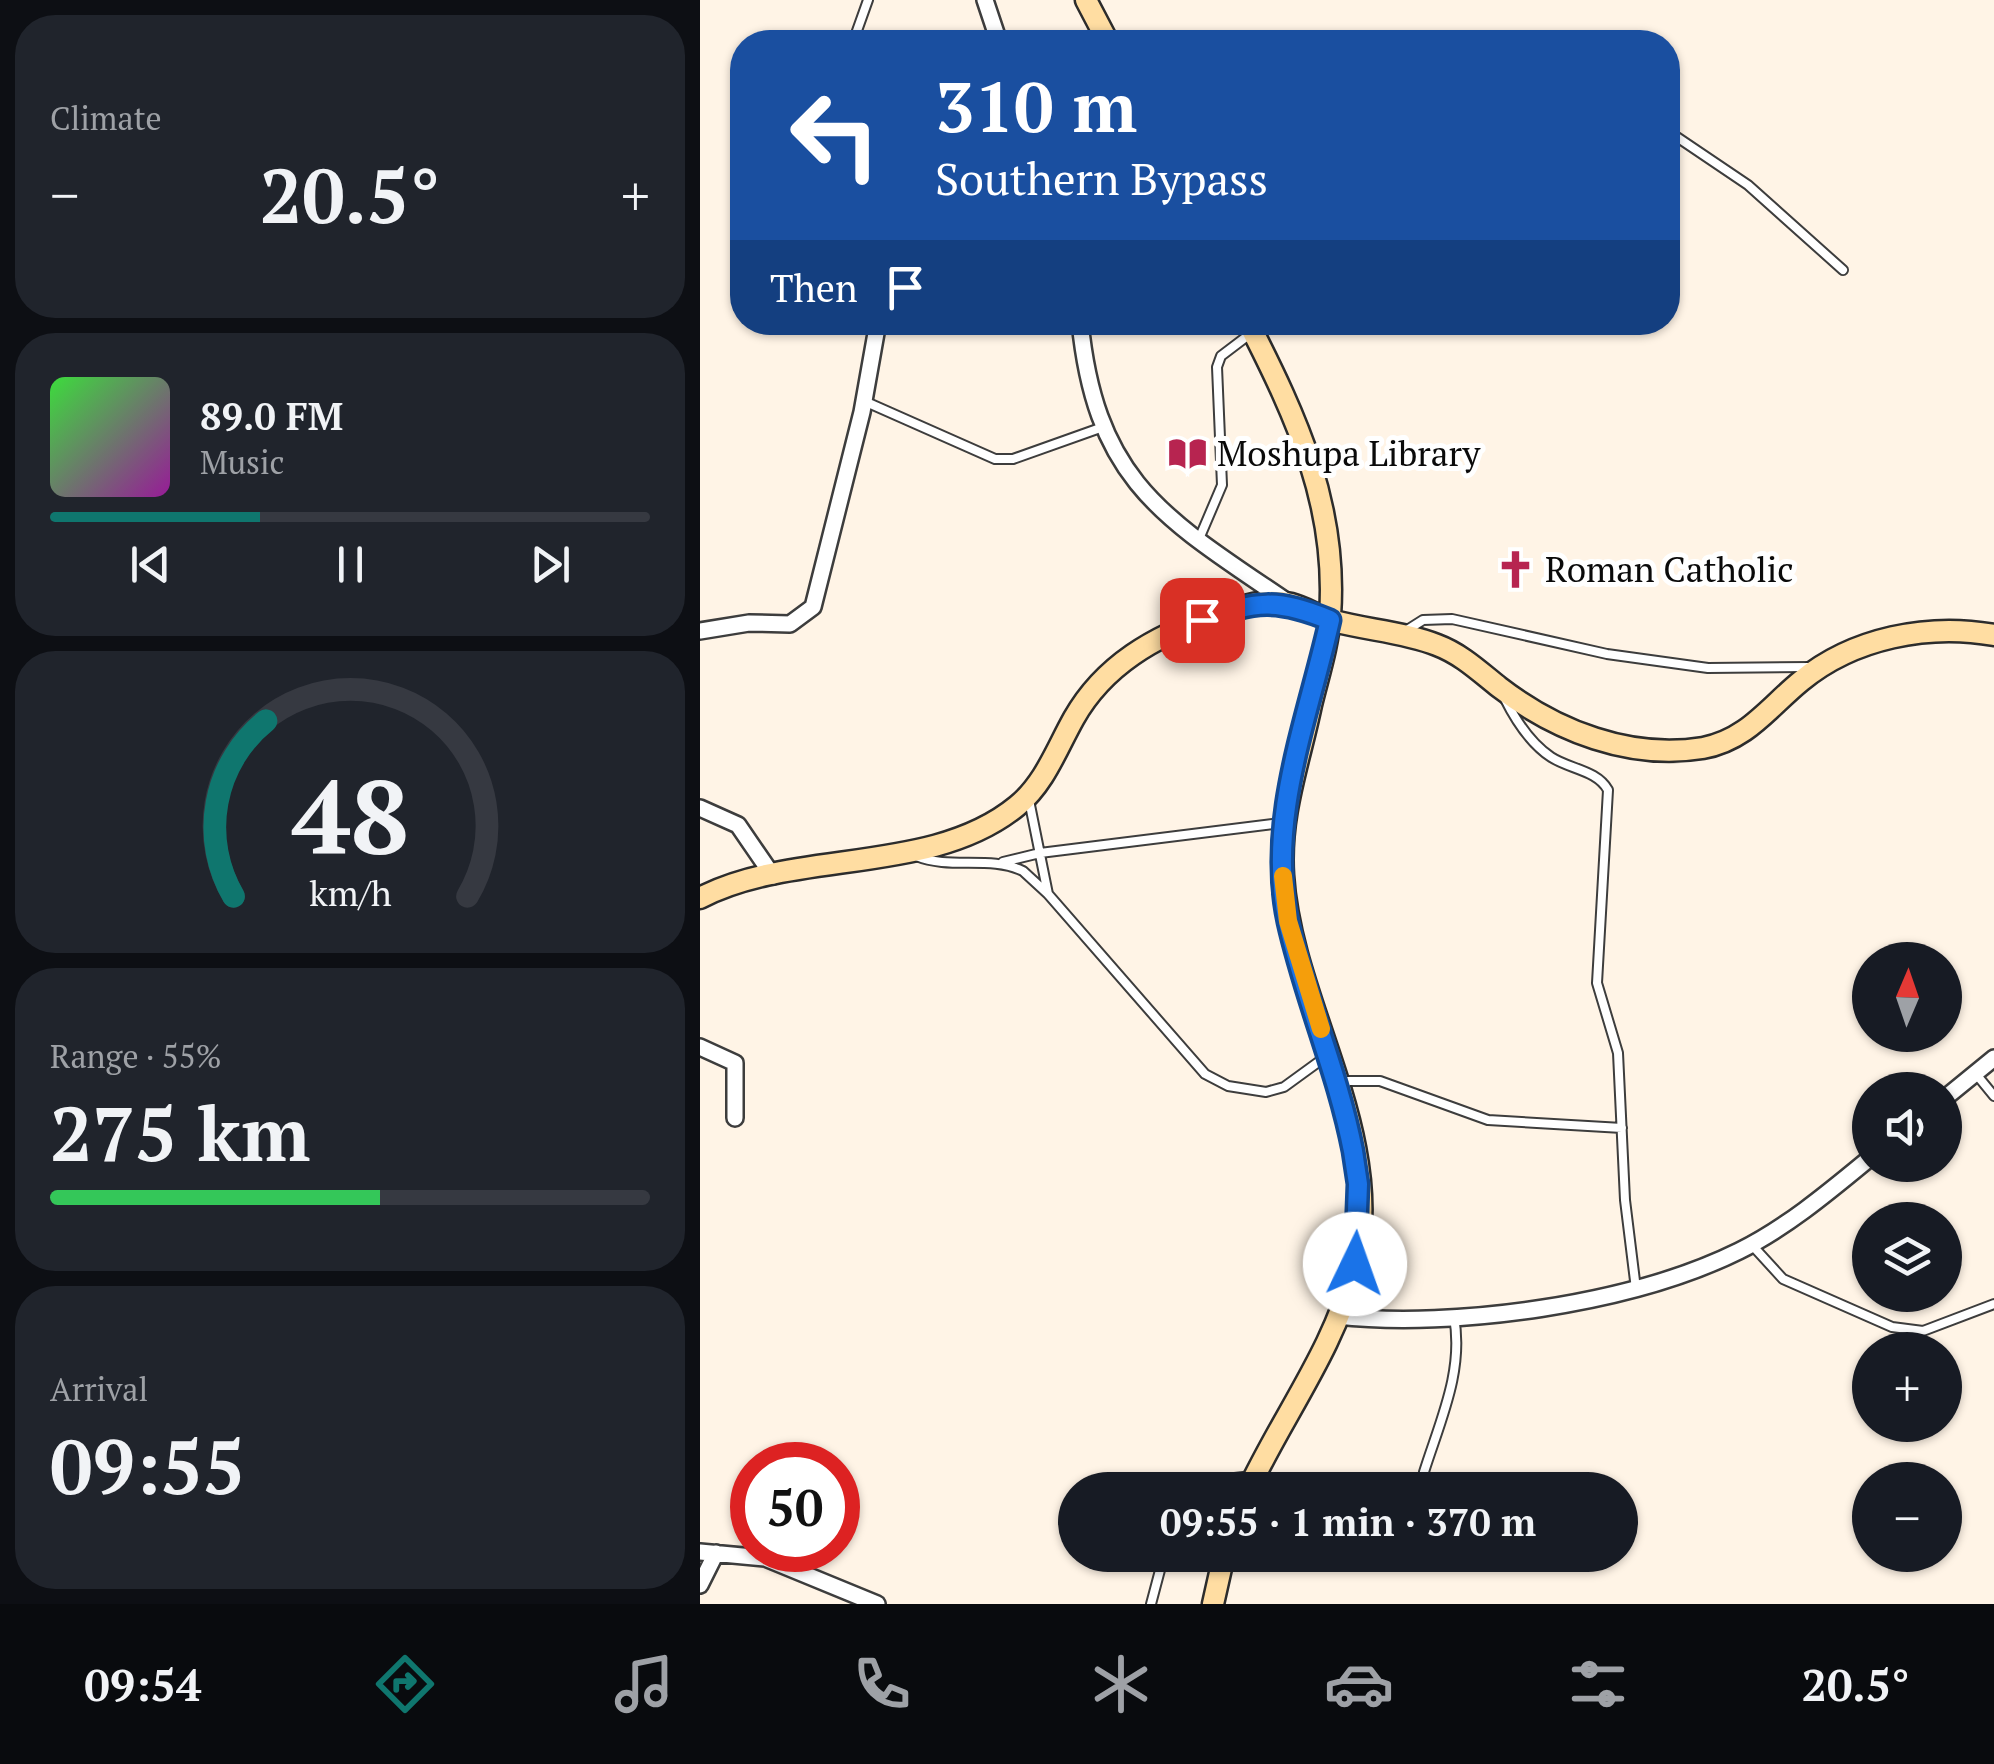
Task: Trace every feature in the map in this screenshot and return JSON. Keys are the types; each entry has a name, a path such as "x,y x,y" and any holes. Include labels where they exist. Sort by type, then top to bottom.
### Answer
{"street":[{"path":"985,0 995,30"},
{"path":"1086,0 1102,30"},
{"path":"700,632 749,623 790,624 807,615 817,595 864,401 876,335"},
{"path":"1082,335 1089,389 1103,428 1141,492 1197,543 1290,604 1330,620 1437,644 1467,660 1542,718 1583,736 1621,745 1704,748 1734,739 1820,666 1854,648 1904,635 1941,631 1994,635"},
{"path":"1255,335 1291,408 1328,522 1330,620 1292,772 1284,822 1288,921 1353,1151 1358,1225 1355,1264 1322,1357 1257,1472"},
{"path":"700,898 773,876 950,839 995,820 1028,796 1084,702 1120,661 1156,640 1253,602 1290,604"},
{"path":"700,808 738,825 773,876"},
{"path":"700,1047 735,1063 735,1118"},
{"path":"1962,1085 1994,1058"},
{"path":"1337,1316 1386,1321 1454,1318 1636,1289 1680,1276 1752,1244 1852,1171"},
{"path":"700,1585 708,1553 765,1558 840,1597 877,1604"},
{"path":"1212,1604 1220,1572"}],"lane":[{"path":"858,30 868,0"},
{"path":"1680,139 1748,185 1843,270"},
{"path":"1197,543 1222,485 1216,367 1221,356 1243,335"},
{"path":"864,401 995,459 1014,459 1103,428"},
{"path":"1399,635 1423,620 1452,619 1607,654 1708,668 1820,666"},
{"path":"1498,686 1537,746 1555,760 1594,776 1608,790 1597,983 1616,1040 1636,1289"},
{"path":"1028,796 1048,894"},
{"path":"902,851 942,862 999,863 1040,853 1284,822"},
{"path":"999,863 1023,872 1048,894 1206,1074 1245,1091 1266,1092 1284,1086 1328,1056"},
{"path":"1976,1074 1994,1096"},
{"path":"1336,1081 1380,1081 1488,1120 1622,1128"},
{"path":"1752,1244 1782,1278 1910,1332 1934,1329 1994,1304"},
{"path":"1424,1472 1456,1370 1459,1344 1454,1318"},
{"path":"1151,1604 1159,1572"}],"slow traffic":[{"path":"1283,876 1288,921 1321,1029"}],"place":[{"name":"Moshupa Library","path":"1187,454"},
{"name":"Roman Catholic","path":"1515,570"}],"route":[{"path":"1202,620 1253,602 1290,604 1330,620 1286,799 1283,873 1288,921 1353,1151 1358,1184 1355,1264"}]}
